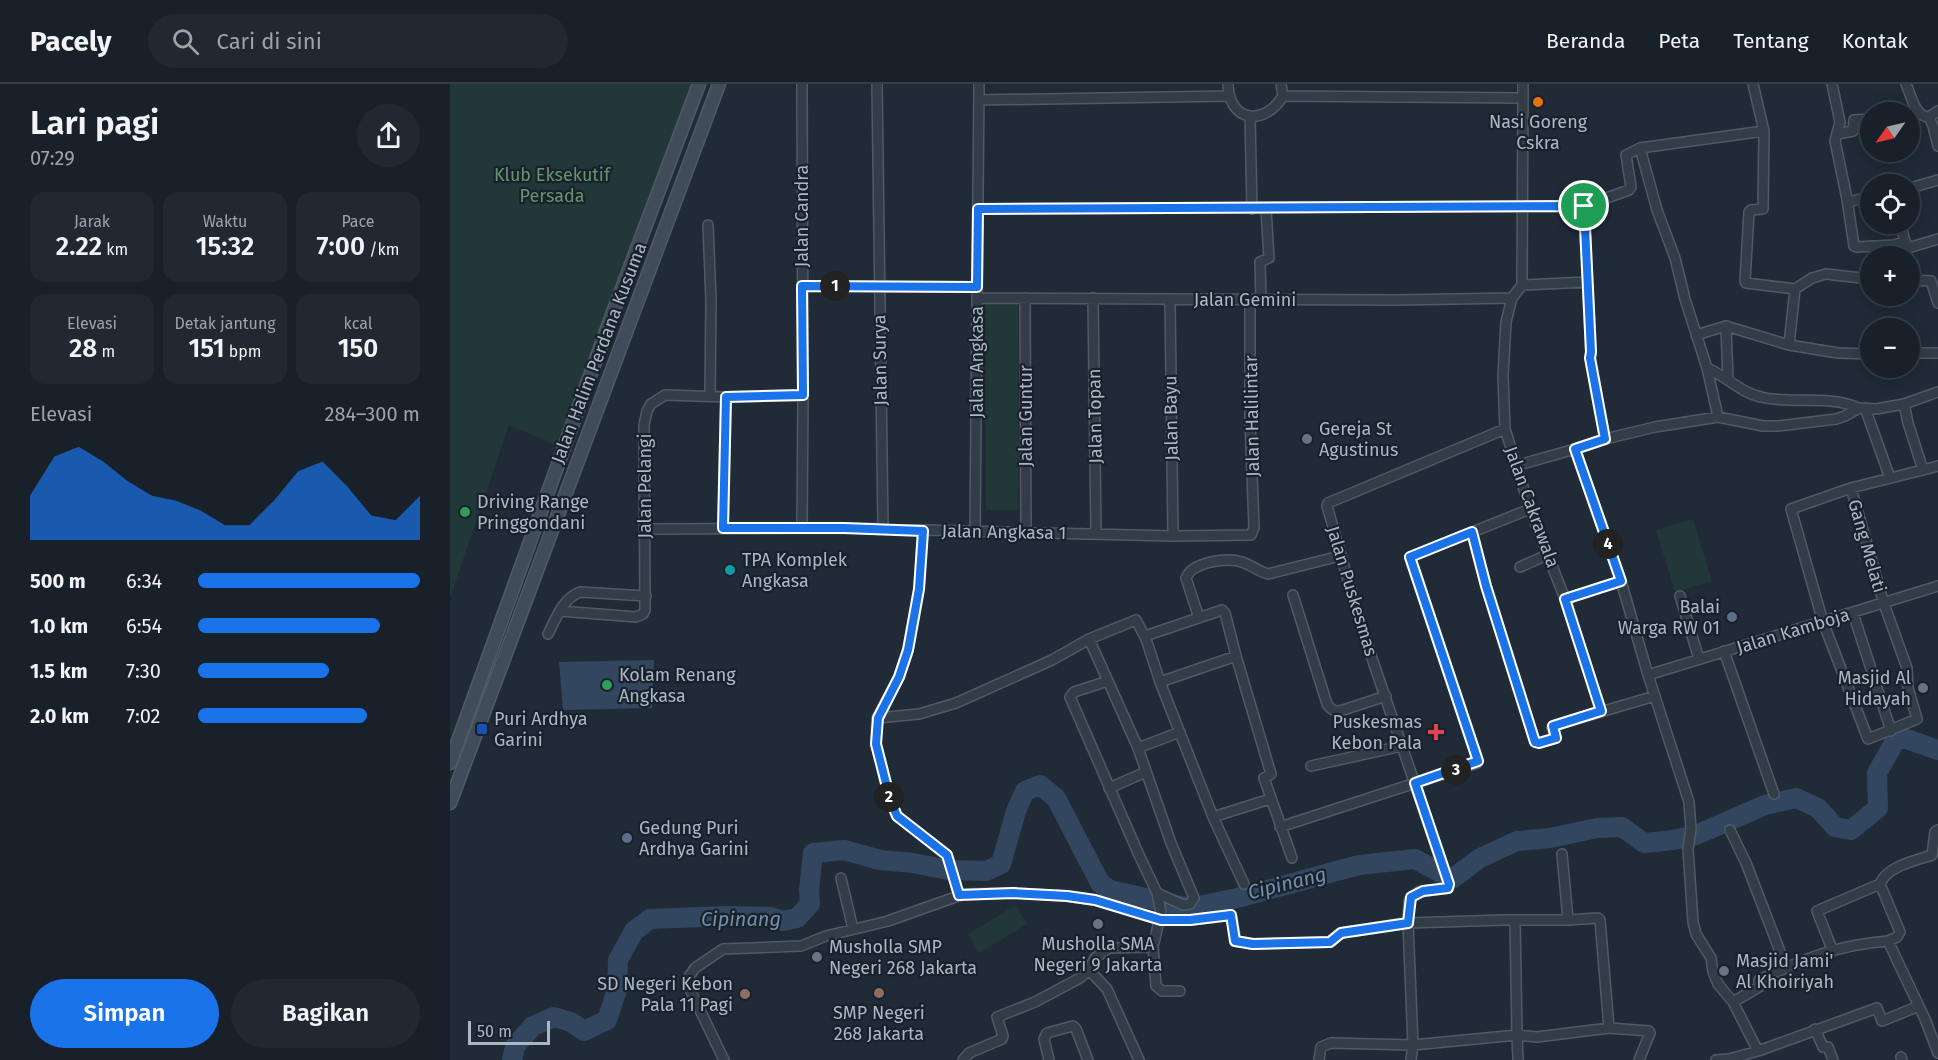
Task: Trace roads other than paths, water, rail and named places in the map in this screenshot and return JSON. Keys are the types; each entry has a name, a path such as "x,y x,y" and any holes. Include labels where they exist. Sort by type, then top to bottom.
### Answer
{"street":[{"name":"Jalan Halim Perdana Kusuma","path":"450,763 612,315 699,84"},
{"name":"Jalan Halim Perdana Kusuma","path":"450,802 718,84"},
{"name":"Jalan Candra","path":"802,84 802,527"},
{"name":"Jalan Surya","path":"877,84 884,528"},
{"name":"Jalan Angkasa","path":"975,532 979,84"},
{"path":"1228,84 1229,101 1237,111 1250,116 1269,112 1283,96 1523,98"},
{"path":"1281,84 1283,96"},
{"path":"1523,84 1522,285 1587,282"},
{"path":"1753,84 1764,131 1763,209 1749,212 1746,283 1796,289 1812,278 1826,274 1860,278"},
{"path":"1832,84 1840,122 1835,141 1854,246 1857,248 1893,245 1905,243 1905,241"},
{"path":"1906,84 1933,126 1938,146"},
{"path":"979,100 1228,96"},
{"path":"1920,116 1938,111"},
{"path":"1250,116 1252,209"},
{"path":"1837,134 1853,131 1854,120 1860,120"},
{"path":"978,209 1584,206 1629,190 1631,187 1626,155 1640,148 1764,131"},
{"path":"1640,148 1707,368 1718,417"},
{"path":"1920,185 1938,180"},
{"path":"1847,199 1852,201 1860,199"},
{"path":"1584,206 1590,310 1590,358 1605,439"},
{"path":"1261,300 1260,262 1269,258 1266,209"},
{"path":"708,225 710,396"},
{"path":"1903,234 1908,248 1938,239"},
{"path":"1920,280 1931,281 1938,303"},
{"name":"Jalan Cakrawala","path":"1522,285 1512,298 1506,322 1505,429 1515,466 1565,599 1601,711"},
{"path":"802,286 977,287"},
{"path":"1789,345 1796,289"},
{"name":"Jalan Gemini","path":"978,298 1398,300 1512,298"},
{"name":"Jalan Guntur","path":"1025,298 1026,533"},
{"name":"Jalan Topan","path":"1093,298 1096,534"},
{"name":"Jalan Bayu","path":"1170,300 1173,536"},
{"name":"Jalan Halilintar","path":"1250,300 1253,532"},
{"path":"1696,334 1726,326 1789,345 1838,353 1860,354"},
{"path":"1726,326 1728,380"},
{"path":"1920,353 1938,353"},
{"path":"1707,368 1744,391 1763,398 1782,400 1834,400 1862,408 1876,409 1904,404 1938,392"},
{"name":"Jalan Pelangi","path":"646,596 643,463 644,425 651,404 665,395 726,397 803,395"},
{"path":"723,528 726,397"},
{"path":"1904,404 1923,470"},
{"path":"1515,466 1605,439 1655,427 1718,417 1744,423 1778,426 1836,419 1862,408"},
{"path":"1862,408 1890,478"},
{"name":"Jalan Puskesmas","path":"1408,923 1411,897 1423,891 1448,888 1449,884 1362,629 1326,506 1505,429"},
{"path":"1575,449 1621,581 1648,675 1689,802 1691,829 1688,849 1693,922 1696,934 1711,958 1718,984 1733,1002 1758,1051"},
{"path":"1853,613 1891,730 1868,739 1823,622 1791,509 1851,488 1938,466"},
{"name":"Gang Melati","path":"1851,488 1884,604 1907,668 1908,688 1917,719 1891,730"},
{"path":"1280,827 1478,761 1410,559 1411,556 1530,508"},
{"name":"Jalan Angkasa 1","path":"645,528 884,528 923,531 1238,537 1251,535 1253,532"},
{"path":"923,531 919,589 908,650 899,677 878,718 876,744 890,799 897,816 941,849 949,860 958,892"},
{"path":"1472,532 1486,586 1535,742 1556,738 1553,726 1655,696"},
{"path":"1520,567 1549,554"},
{"path":"1199,618 1186,578 1194,568 1222,559 1242,562 1268,574 1340,556"},
{"path":"1565,599 1621,581"},
{"name":"Jalan Kamboja","path":"1648,675 1938,586"},
{"path":"548,634 560,611 570,597 580,592 646,596 644,614 640,616 560,611"},
{"path":"608,614 611,595"},
{"path":"1293,595 1331,709 1343,710 1386,696"},
{"path":"1680,596 1699,659"},
{"path":"1145,636 1223,610 1272,774 1264,778 1292,858"},
{"path":"878,718 919,714 956,703 1052,660 1089,639 1136,620 1139,621 1160,682 1213,817 1244,884"},
{"path":"1089,639 1138,748 1171,843 1194,898 1190,904 1183,904 1157,894"},
{"path":"1724,651 1774,794"},
{"path":"1160,682 1236,656"},
{"path":"1108,681 1074,692 1070,696 1157,894 1161,916 1153,946 1156,986 1162,990 1180,991"},
{"path":"1138,748 1180,732"},
{"path":"1311,766 1402,746"},
{"path":"1109,788 1146,772"},
{"path":"1213,817 1270,799"},
{"path":"1730,830 1746,863 1786,967"},
{"path":"1832,949 1816,911 1880,884 1883,877 1891,872 1932,855 1935,832 1938,830"},
{"path":"1562,854 1568,920"},
{"path":"841,878 853,928"},
{"path":"1733,1002 1759,987 1759,980 1786,967 1832,949 1897,937 1900,932 1880,884"},
{"path":"724,1060 687,983 695,968 723,949 801,946 853,928 888,921 958,892 1067,896 1190,920 1231,915 1235,941 1253,944 1330,942 1341,933 1408,923 1598,918 1609,1028"},
{"path":"1515,920 1518,1060"},
{"path":"1408,923 1413,1045 1411,1060"},
{"path":"1888,940 1938,1053"},
{"path":"963,1060 969,1053 983,1045 1002,1040 1003,1036 997,1017 1035,1002 1080,978 1089,970 1095,958 1109,948 1153,946"},
{"path":"1089,970 1107,989 1139,1060"},
{"path":"1716,1060 1758,1051 1876,1008 1882,1021 1919,1006"},
{"path":"1049,1060 1045,1036 1047,1033 1073,1026 1088,1060"},
{"path":"1319,1060 1321,1047 1331,1043 1413,1045 1609,1028 1650,1032 1639,1060"},
{"path":"1815,1029 1823,1047 1828,1047 1833,1060"}],"water":[{"name":"Kolam Renang Angkasa","path":"654,660 652,708 563,710 559,662"}],"waterway":[{"name":"Cipinang","path":"512,1060 515,1046 533,1026 554,1017 571,1022 584,1031 607,1020 617,990 618,960 634,931 650,919 728,916 771,917 783,921 797,918 810,904 809,890 813,853 844,850 880,860 913,863 948,870 986,871 1001,864 1016,811 1025,791 1040,785 1056,798 1100,883 1110,890 1190,908 1237,898 1359,865 1415,859 1452,879 1480,858 1517,841 1550,838 1597,828 1622,827 1644,843 1673,840 1696,835 1765,805 1796,798 1818,808 1835,827 1851,830 1878,808 1877,773 1898,736 1938,750"}],"place":[{"name":"Nasi Goreng Cskra","path":"1538,102"},
{"name":"Gereja St Agustinus","path":"1307,439"},
{"name":"Driving Range Pringgondani","path":"465,512"},
{"name":"TPA Komplek Angkasa","path":"730,570"},
{"name":"Balai Warga RW 01","path":"1732,617"},
{"name":"Kolam Renang Angkasa","path":"607,685"},
{"name":"Masjid Al Hidayah","path":"1923,688"},
{"name":"Puri Ardhya Garini","path":"482,729"},
{"name":"Puskesmas Kebon Pala","path":"1436,732"},
{"name":"Gedung Puri Ardhya Garini","path":"627,838"},
{"name":"Musholla SMA Negeri 9 Jakarta","path":"1098,924"},
{"name":"Musholla SMP Negeri 268 Jakarta","path":"817,957"},
{"name":"Masjid Jami' Al Khoiriyah","path":"1724,971"},
{"name":"SMP Negeri 268 Jakarta","path":"879,993"},
{"name":"SD Negeri Kebon Pala 11 Pagi","path":"745,994"}],"park label":[{"name":"Klub Eksekutif Persada","path":"552,185"}]}
